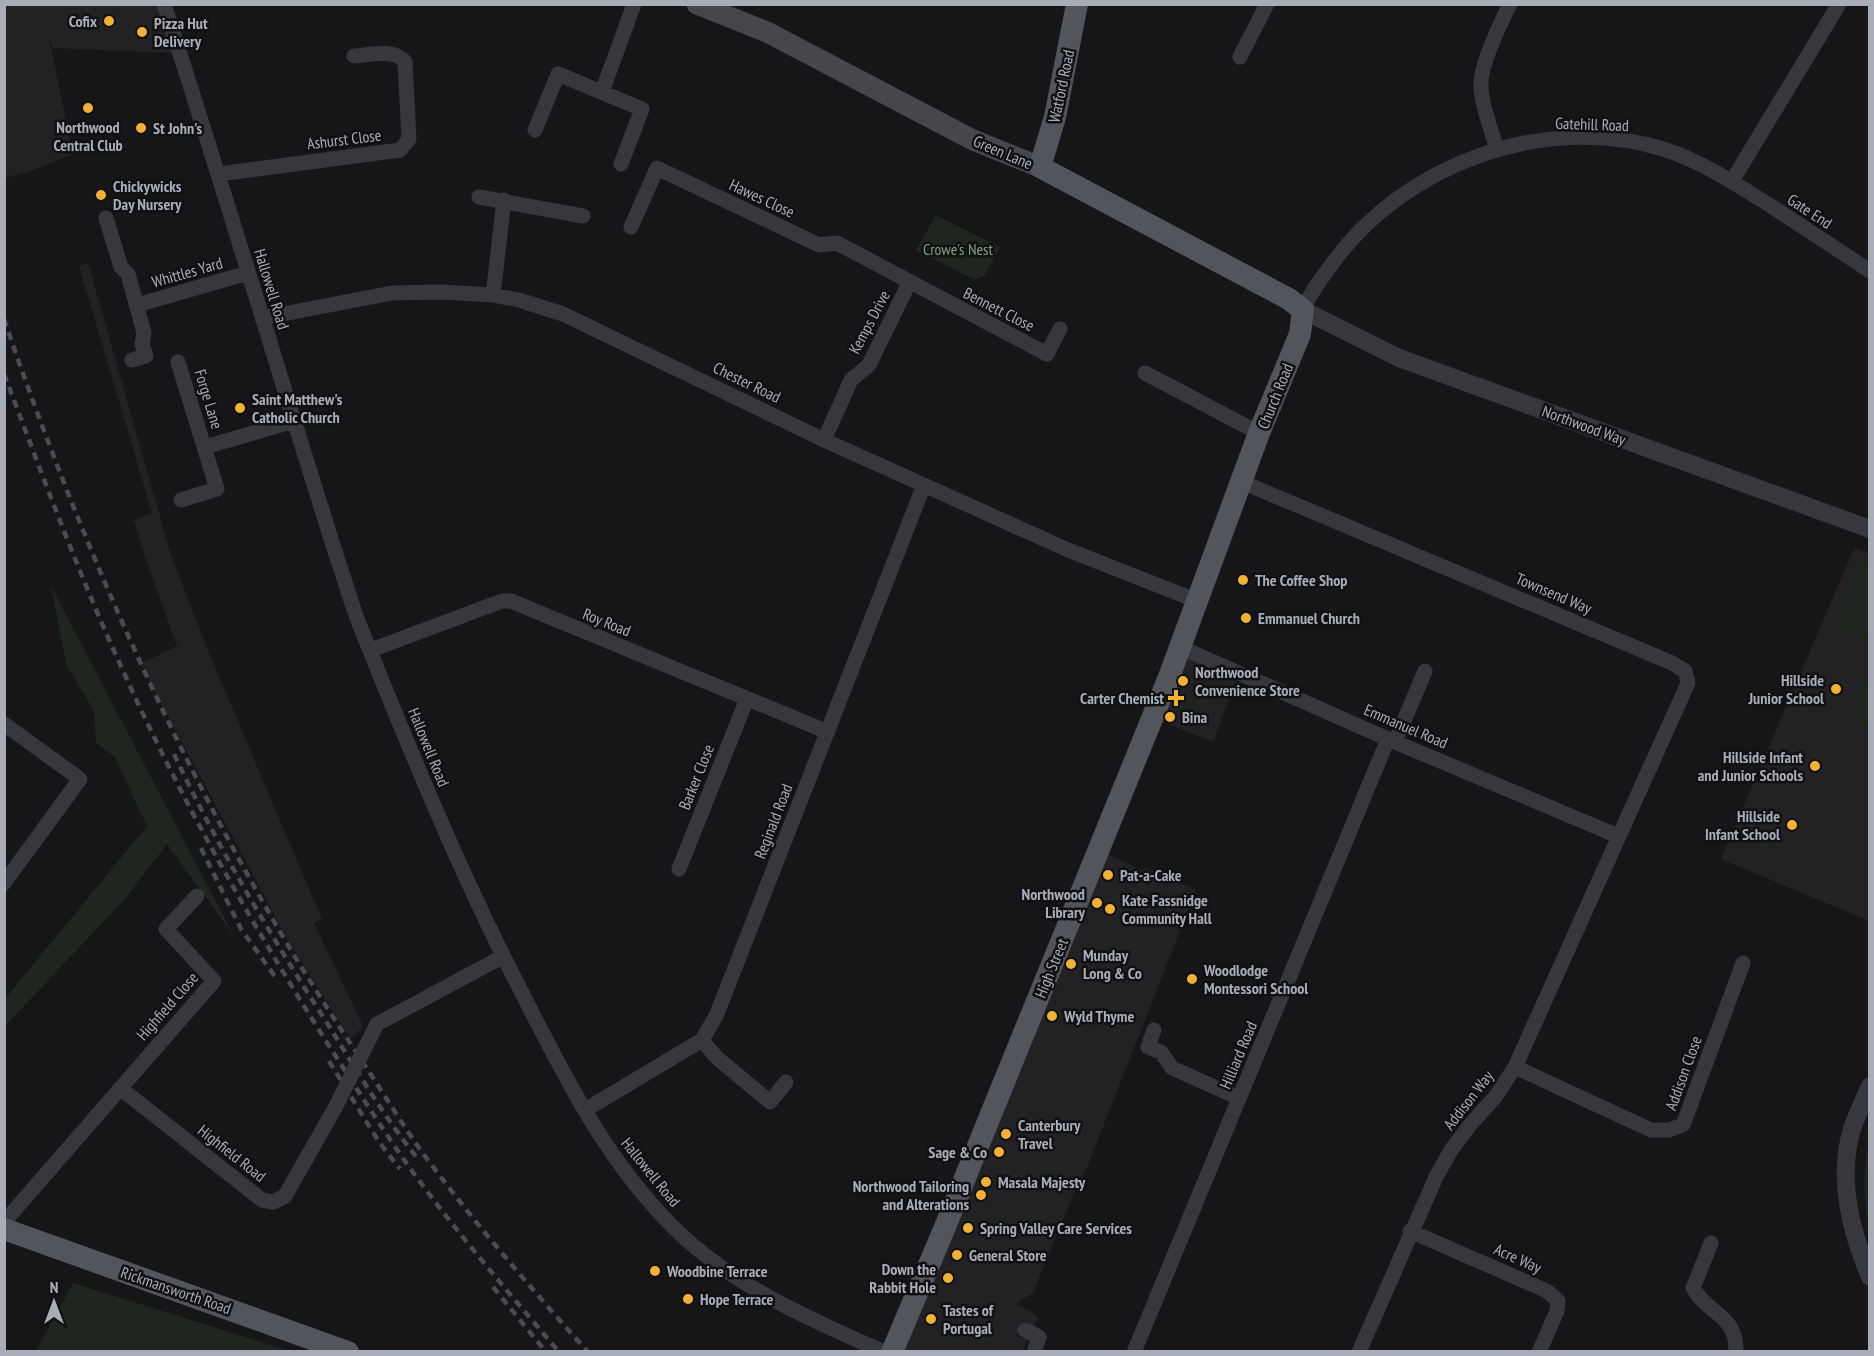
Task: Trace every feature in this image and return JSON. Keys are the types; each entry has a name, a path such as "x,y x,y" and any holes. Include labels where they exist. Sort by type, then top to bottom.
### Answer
{"main road":[{"name":"Green Lane","path":"697,4 767,32 973,140 1040,167 1288,299 1303,310"},
{"name":"Watford Road","path":"1040,167 1055,117 1077,4"},
{"name":"Church Road","path":"1242,482 1259,433 1300,334 1303,310"},
{"name":"High Street","path":"892,1352 1085,885 1198,601 1242,482"},
{"name":"Rickmansworth Road","path":"4,1229 316,1346 348,1352"}],"street":[{"name":"Hallowell Road","path":"164,4 359,624 423,780 502,957 565,1078 610,1153 658,1211 700,1253 720,1268 791,1310 884,1352"},
{"path":"602,92 634,4"},
{"path":"1240,57 1267,4"},
{"path":"1497,150 1481,83 1488,55 1510,4"},
{"path":"1732,181 1839,4"},
{"name":"Ashurst Close","path":"219,174 400,150 409,139 405,62 401,56 394,53 354,56"},
{"path":"536,130 558,74 642,109 621,164"},
{"name":"Gatehill Road","path":"1303,310 1308,296 1348,242 1384,208 1404,193 1448,168 1497,150 1542,141 1615,140 1663,149 1732,181"},
{"name":"Hawes Close","path":"631,227 657,168 819,245 837,243 909,283"},
{"name":"Gate End","path":"1732,181 1869,271"},
{"path":"479,197 583,216"},
{"path":"494,295 504,200"},
{"name":"Whittles Yard","path":"106,218 121,267 128,274 144,333 142,344 146,356 132,360"},
{"name":"Whittles Yard","path":"137,305 248,273"},
{"name":"Bennett Close","path":"909,283 1047,354 1060,329"},
{"name":"Kemps Drive","path":"824,440 851,380 869,365 909,283"},
{"name":"Chester Road","path":"262,318 392,292 494,295 519,300 563,314 824,440 1068,550 1198,601"},
{"name":"Northwood Way","path":"1303,310 1399,358 1869,529"},
{"name":"Forge Lane","path":"178,362 217,489 181,500"},
{"path":"1145,373 1259,433"},
{"name":"Forge Lane","path":"205,447 294,421"},
{"name":"Townsend Way","path":"1242,482 1672,663 1685,671 1688,683 1618,836"},
{"name":"Reginald Road","path":"585,1110 702,1040 716,1016 924,485"},
{"name":"Roy Road","path":"371,650 502,601 510,602 828,732"},
{"name":"Emmanuel Road","path":"1180,647 1618,836"},
{"name":"Hilliard Road","path":"1134,1352 1239,1098 1392,740 1425,671"},
{"name":"Barker Close","path":"679,869 747,699"},
{"path":"4,724 80,779 4,884"},
{"name":"Addison Way","path":"1359,1352 1410,1231 1436,1177 1451,1150 1497,1096 1515,1067 1618,836"},
{"name":"Highfield Close","path":"120,1088 214,981 166,929 197,896"},
{"name":"Highfield Road","path":"120,1088 262,1200 273,1202 285,1196 292,1186 335,1108 377,1024 502,957"},
{"name":"Addison Close","path":"1515,1067 1651,1130 1669,1130 1683,1125 1743,963"},
{"path":"1154,1030 1148,1047 1161,1052 1172,1068 1239,1098"},
{"path":"702,1040 716,1057 770,1102 786,1082"},
{"path":"1869,1086 1852,1131 1846,1176 1852,1227 1869,1277"},
{"path":"4,1222 120,1088"},
{"name":"Acre Way","path":"1410,1231 1547,1291 1558,1301 1557,1311 1539,1352"},
{"path":"1711,1244 1694,1288 1699,1299 1734,1329 1736,1352"},
{"path":"1025,1330 1039,1337 1034,1352"}],"shaded area":[{"path":"4,5 163,5 174,53 53,48 49,38 73,154 34,170 6,178 4,172"},
{"path":"88,263 171,555 208,651 322,919 314,923 363,1026 351,1039 289,942 140,664 177,646 134,520 152,513 79,266"},
{"name":"Hillside Infant and Junior Schools","path":"1854,548 1869,553 1869,921 1721,859"},
{"path":"1182,653 1237,677 1213,742 1157,720"},
{"path":"1104,852 1143,871 1145,867 1196,890 1088,1165 1074,1193 1033,1293 1017,1303 1038,1317 1034,1327 1023,1323 1017,1336 1028,1340 1023,1351 892,1352"}],"green space":[{"name":"Crowe's Nest","path":"936,215 1000,247 984,276 975,280 916,250"},
{"path":"1860,560 1869,563 1869,640 1835,628"},
{"path":"51,586 234,936 167,844 125,899 5,1026 4,1000 147,826 114,756 96,743 94,711 66,664"},
{"path":"1869,671 1869,728 1848,719"},
{"path":"1869,1145 1869,1224 1864,1185"},
{"path":"73,1283 287,1350 286,1352 36,1351"}],"railway":[{"path":"4,319 64,483 132,643 207,800 249,876 292,952 419,1148 501,1252 588,1352"},
{"path":"4,374 104,629 190,808 241,901 324,1038 402,1157 459,1232 559,1352"},
{"path":"174,754 227,857 266,924 371,1092 418,1159"},
{"path":"201,848 241,929 276,978"},
{"path":"329,1061 379,1142 400,1169"},
{"path":"493,1287 546,1352"}],"place":[{"name":"Cofix","path":"109,21"},
{"name":"Pizza Hut Delivery","path":"142,32"},
{"name":"Northwood Central Club","path":"88,108"},
{"name":"St John's","path":"141,128"},
{"name":"Chickywicks Day Nursery","path":"101,195"},
{"name":"Saint Matthew's Catholic Church","path":"240,408"},
{"name":"The Coffee Shop","path":"1243,580"},
{"name":"Emmanuel Church","path":"1246,618"},
{"name":"Northwood Convenience Store","path":"1183,681"},
{"name":"Hillside Junior School","path":"1836,689"},
{"name":"Carter Chemist","path":"1176,698"},
{"name":"Bina","path":"1170,717"},
{"name":"Hillside Infant and Junior Schools","path":"1815,766"},
{"name":"Hillside Infant School","path":"1792,825"},
{"name":"Pat-a-Cake","path":"1108,875"},
{"name":"Northwood Library","path":"1097,903"},
{"name":"Kate Fassnidge Community Hall","path":"1110,909"},
{"name":"Munday Long & Co","path":"1071,964"},
{"name":"Woodlodge Montessori School","path":"1192,979"},
{"name":"Wyld Thyme","path":"1052,1016"},
{"name":"Canterbury Travel","path":"1006,1134"},
{"name":"Sage & Co","path":"999,1152"},
{"name":"Masala Majesty","path":"986,1182"},
{"name":"Northwood Tailoring and Alterations","path":"981,1195"},
{"name":"Spring Valley Care Services","path":"968,1228"},
{"name":"General Store","path":"957,1255"},
{"name":"Woodbine Terrace","path":"655,1271"},
{"name":"Down the Rabbit Hole","path":"948,1278"},
{"name":"Hope Terrace","path":"688,1299"},
{"name":"Tastes of Portugal","path":"931,1319"}]}
